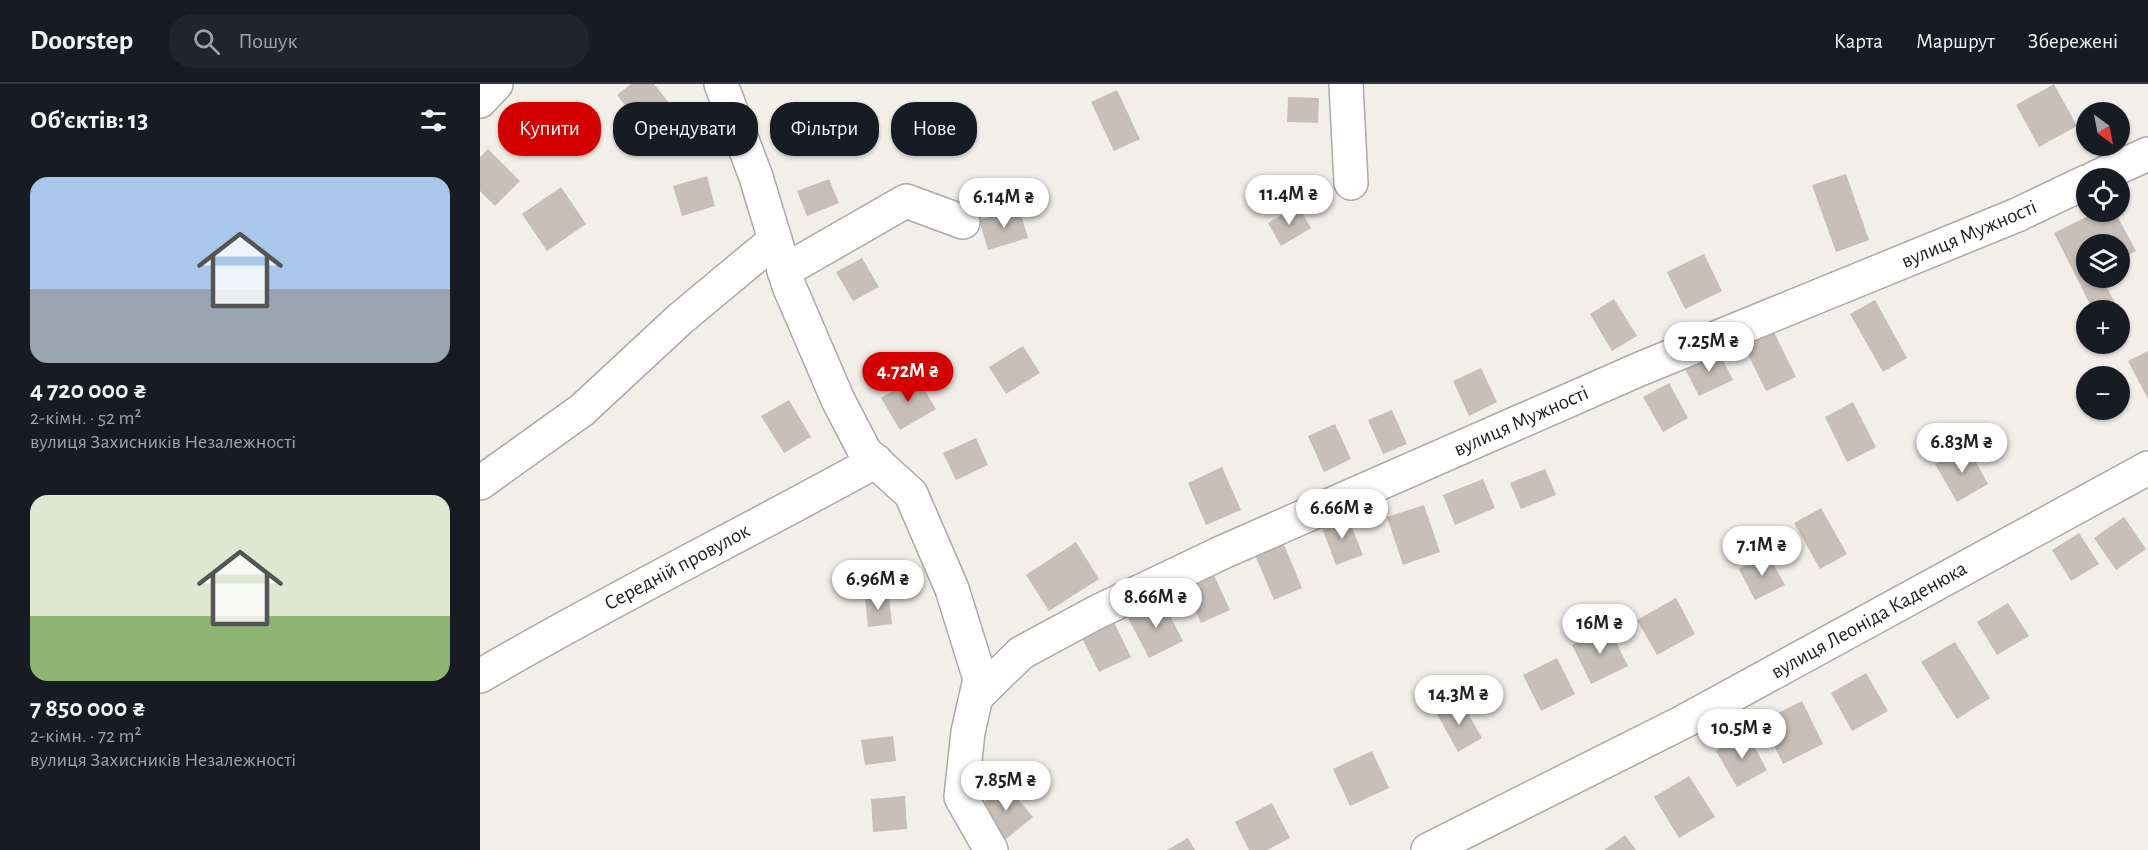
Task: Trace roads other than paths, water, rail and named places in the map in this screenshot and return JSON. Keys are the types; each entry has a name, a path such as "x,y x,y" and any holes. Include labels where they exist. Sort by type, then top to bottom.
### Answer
{"street":[{"path":"480,100 496,84"},
{"path":"721,84 756,177 789,286 838,400 865,452 910,494 952,589 980,679 968,732 961,797 991,850"},
{"path":"1346,84 1352,183"},
{"path":"2117,168 2148,154"},
{"name":"вулиця Мужності","path":"976,697 1021,653 1095,613 1224,552 1587,392 2017,215 2076,187"},
{"path":"784,271 906,201 963,222"},
{"path":"480,483 582,410 680,319 775,240"},
{"name":"Середній провулок","path":"480,675 568,625 876,461"},
{"name":"вулиця Леоніда Каденюка","path":"1428,850 1683,722 2148,468"}]}
